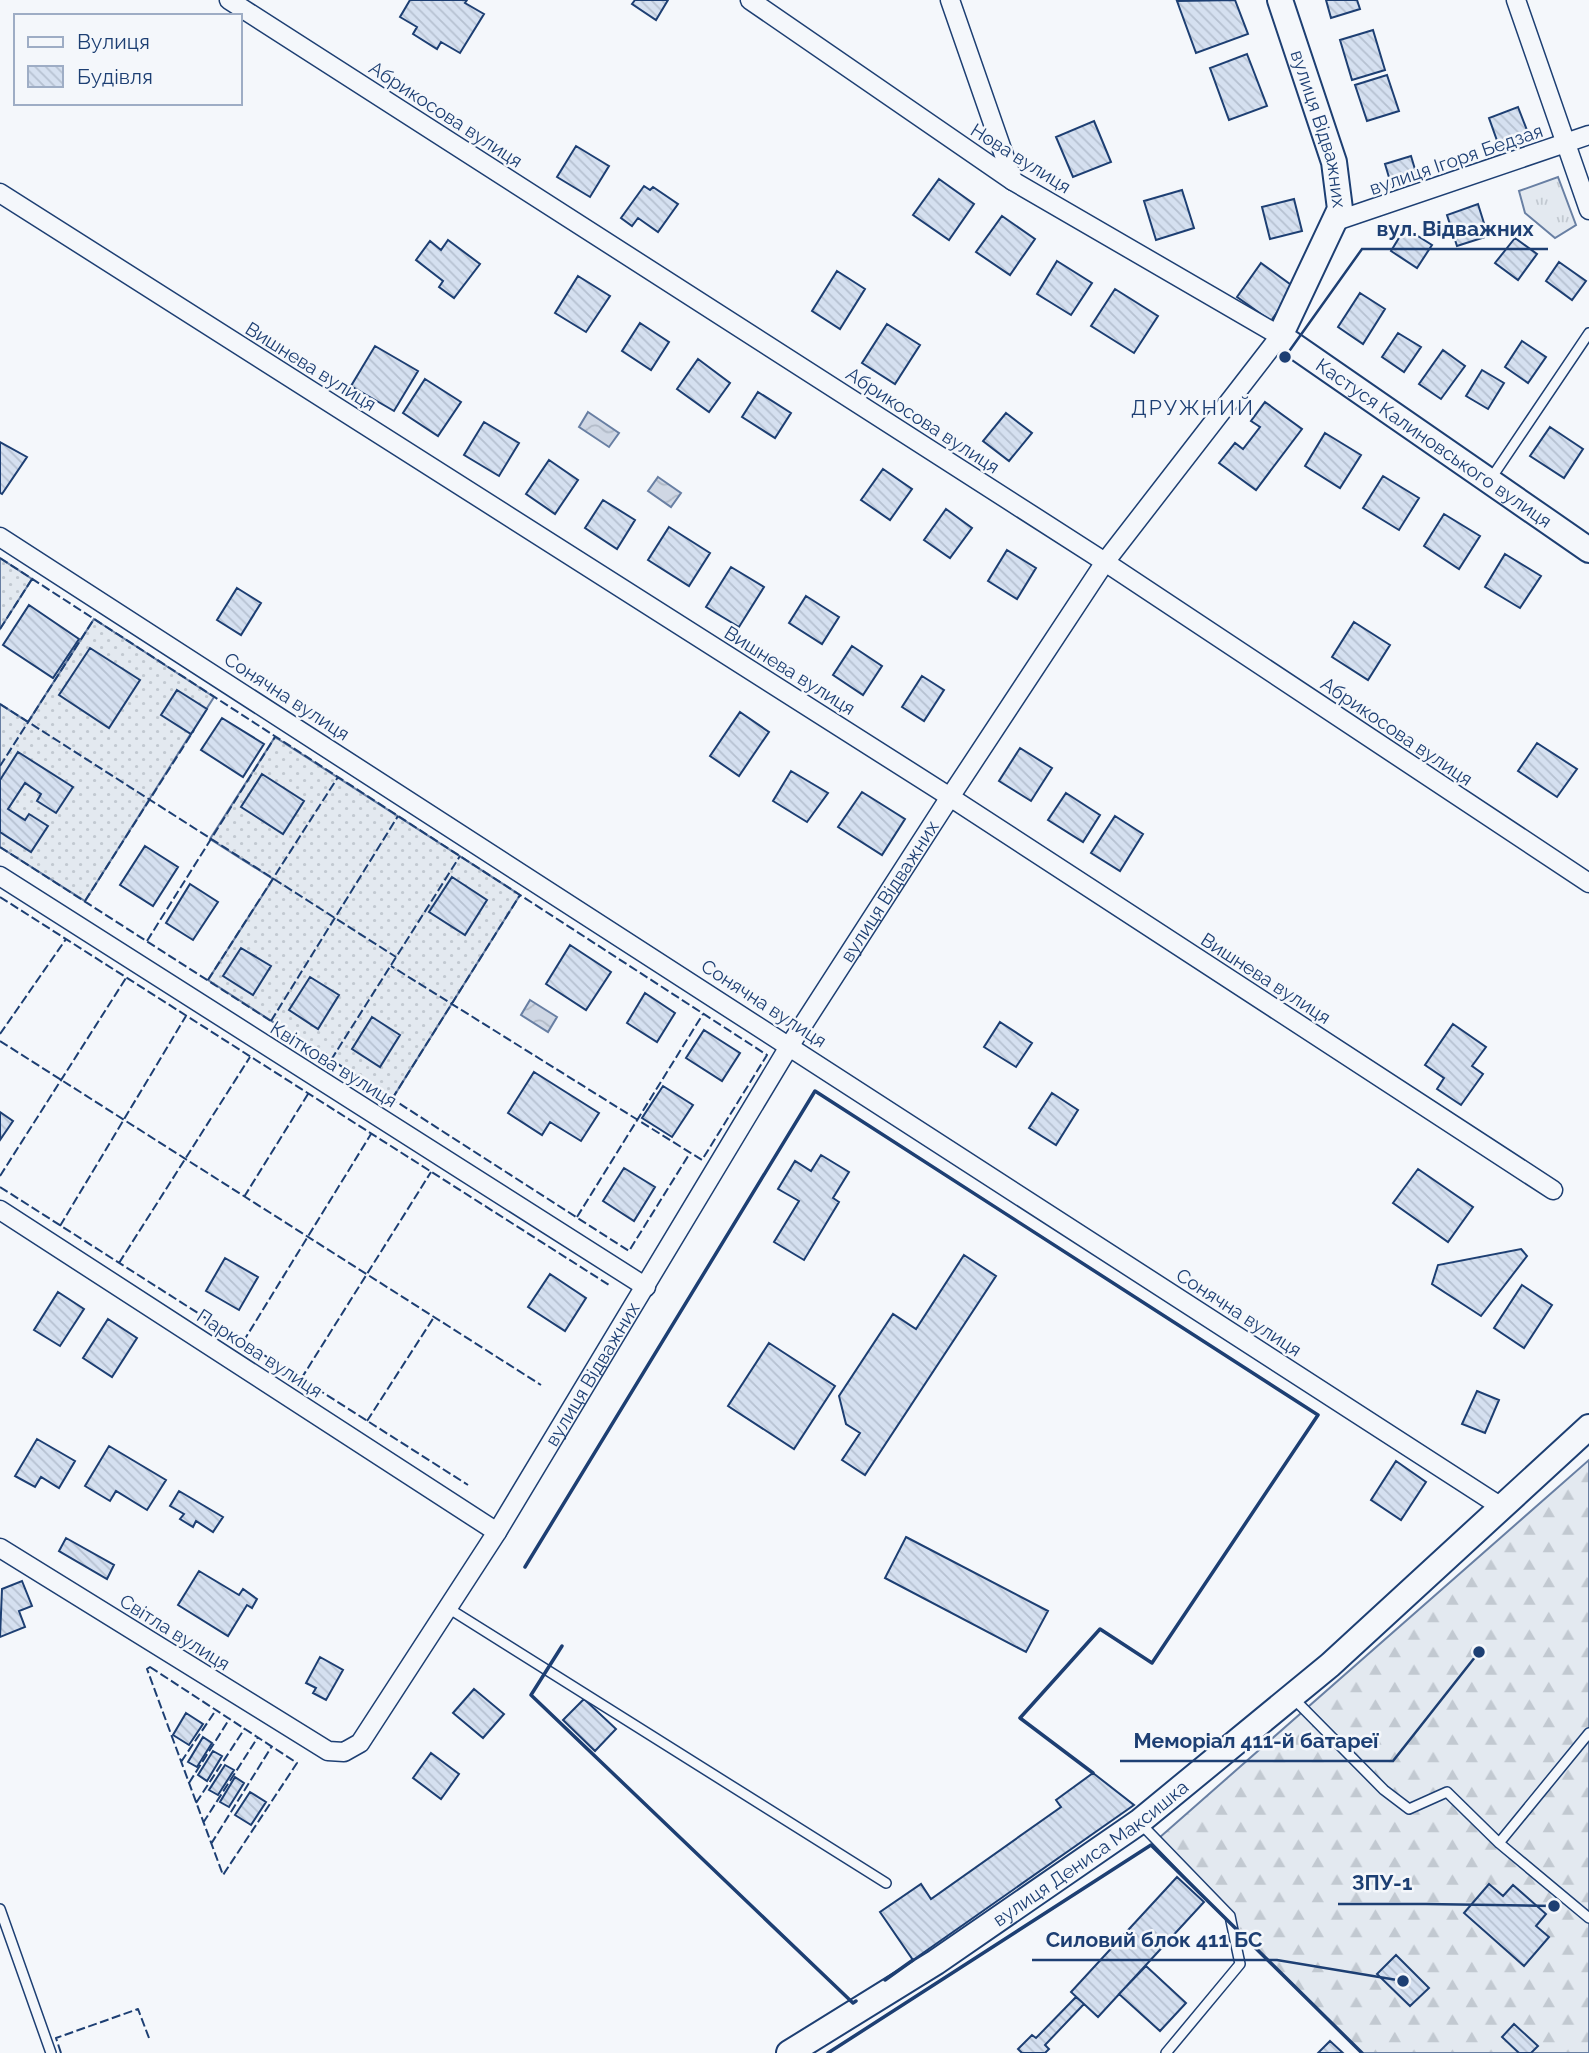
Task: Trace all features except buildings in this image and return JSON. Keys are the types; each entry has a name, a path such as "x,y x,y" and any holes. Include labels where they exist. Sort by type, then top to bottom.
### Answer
{"street":[{"name":"Абрикосова вулиця","path":"229,0 1105,562 1589,883"},
{"name":"Нова вулиця","path":"750,0 1013,181 1280,336"},
{"path":"950,0 1013,181"},
{"name":"вулиця Відважних","path":"328,1751 344,1752 360,1743 497,1532 790,1045 950,797 1105,562 1280,336 1336,221 1340,209 1340,189 1334,162 1280,0"},
{"path":"1516,0 1589,210"},
{"name":"вулиця Ігоря Бедзая","path":"1336,221 1589,135"},
{"name":"Вишнева вулиця","path":"0,193 950,797 1553,1190"},
{"name":"Кастуся Калиновського вулиця","path":"1280,336 1589,550"},
{"name":"Сонячна вулиця","path":"0,537 1503,1508"},
{"name":"Квіткова вулиця","path":"0,876 646,1287"},
{"name":"Паркова вулиця","path":"0,1210 497,1532"},
{"name":"вулиця Дениса Максишка","path":"789,2053 936,1962 1139,1822 1291,1696 1503,1508 1589,1427"},
{"name":"Світла вулиця","path":"0,1548 328,1751"}],"lane":[{"path":"1489,481 1589,333"},
{"path":"448,1608 886,1883"},
{"path":"1291,1696 1384,1790 1409,1809 1447,1793 1499,1843 1589,1918"},
{"path":"1499,1843 1589,1733"},
{"path":"1139,1822 1230,1916 1240,1964 1166,2053"},
{"path":"0,1909 51,2053"}],"green space":[{"path":"1558,177 1576,225 1555,238 1525,213 1519,191"},
{"path":"0,558 32,579 0,629"},
{"path":"94,619 214,697 85,901 0,847 0,704 28,722"},
{"path":"275,737 520,895 392,1099 208,980 273,879 210,839"},
{"path":"1589,1460 1589,2053 1362,2053 1151,1845"}],"water":[{"path":"588,412 619,433 609,447 579,427"},
{"path":"658,477 681,493 671,507 648,491"},
{"path":"530,1000 557,1017 548,1032 521,1015"}],"fence":[{"path":"0,558 767,1055 702,1160 391,966"},
{"path":"0,629 32,579"},
{"path":"0,766 94,619"},
{"path":"0,704 396,957"},
{"path":"85,901 194,730"},
{"path":"147,941 275,737"},
{"path":"208,980 338,777"},
{"path":"271,1021 398,816"},
{"path":"0,847 629,1251 690,1153"},
{"path":"331,1060 460,856"},
{"path":"392,1099 520,895"},
{"path":"0,897 609,1285"},
{"path":"0,1034 66,939"},
{"path":"0,1176 126,978"},
{"path":"577,1217 703,1014"},
{"path":"60,1226 186,1016"},
{"path":"0,1041 541,1385"},
{"path":"119,1263 250,1057"},
{"path":"244,1197 308,1094"},
{"path":"243,1342 371,1134"},
{"path":"301,1379 431,1172"},
{"path":"0,1187 468,1485"},
{"path":"367,1421 434,1317"},
{"path":"150,1667 297,1763 223,1875 147,1669 150,1667"},
{"path":"181,1762 216,1710"},
{"path":"189,1783 230,1718"},
{"path":"196,1803 245,1728"},
{"path":"203,1823 258,1737"},
{"path":"211,1844 272,1746"},
{"path":"61,2053 56,2038 138,2009 149,2038"}],"wall":[{"path":"525,1567 815,1091 1318,1415 1152,1663 1100,1629 1020,1718 1093,1773"},
{"path":"562,1646 531,1695 853,2003 856,2001"},
{"path":"828,2053 1151,1845 1362,2053"},
{"path":"885,1980 913,1960"}],"place":[{"name":"вул. Відважних","path":"1285,357"},
{"name":"Меморіал 411-й батареї","path":"1479,1652"},
{"name":"ЗПУ-1","path":"1554,1906"},
{"name":"Силовий блок 411 БС","path":"1403,1981"}],"district":[{"name":"ДРУЖНИЙ","path":"1193,407"}]}
